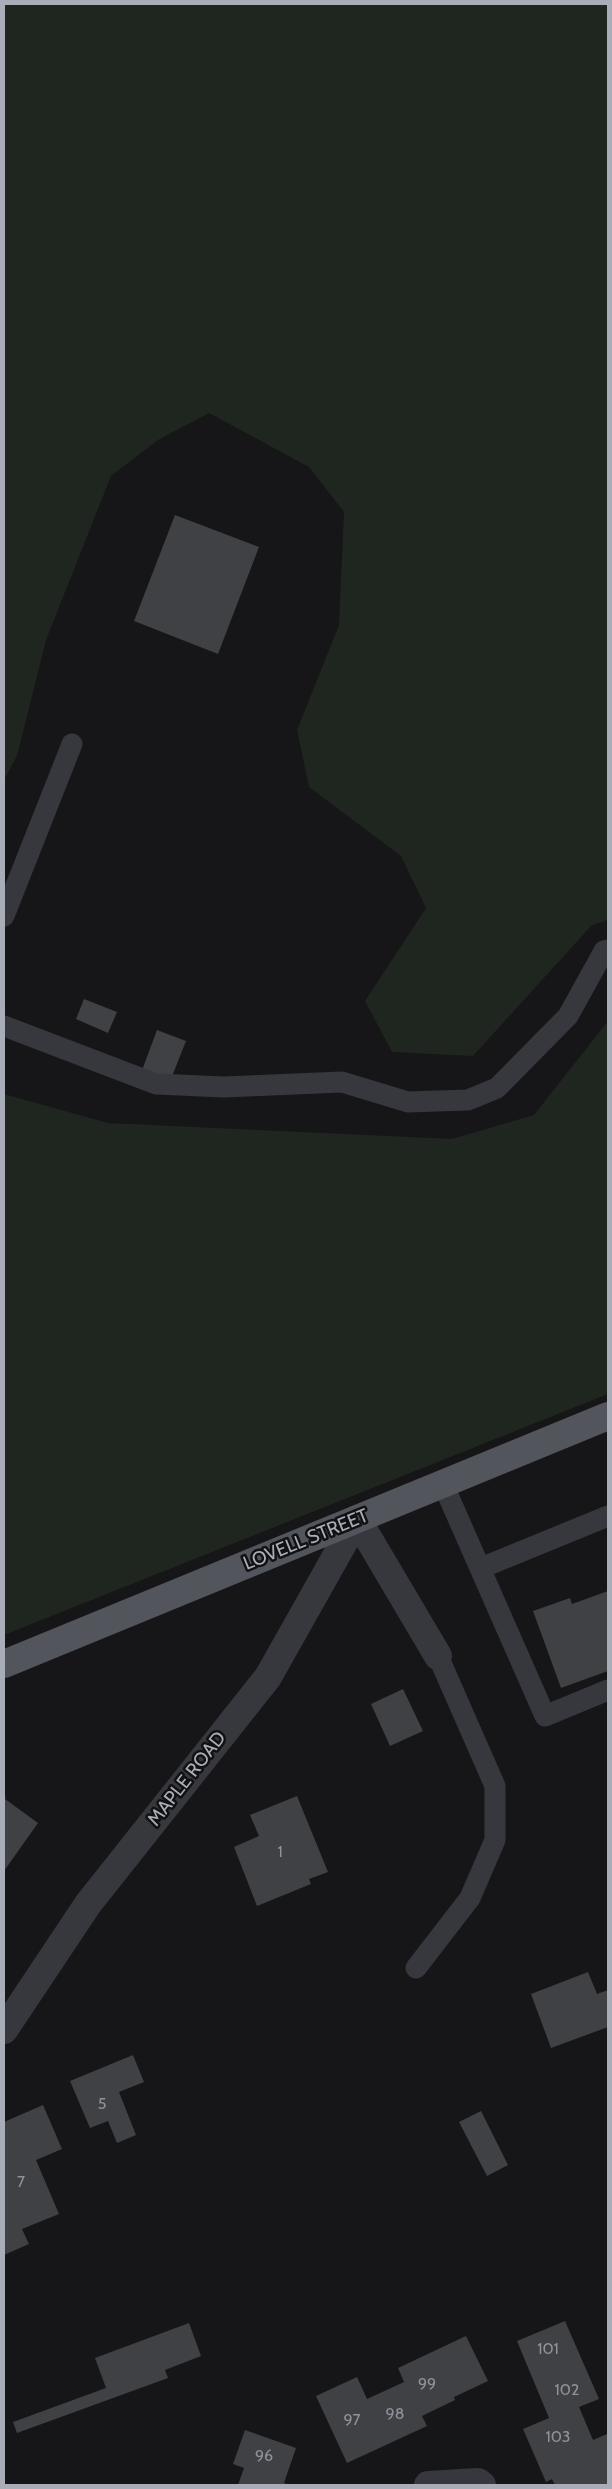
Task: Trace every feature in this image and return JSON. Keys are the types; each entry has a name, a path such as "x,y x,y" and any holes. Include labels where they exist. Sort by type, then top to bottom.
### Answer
{"main road":[{"name":"LOVELL STREET","path":"5,1668 357,1519 608,1416"}],"street":[{"path":"357,1519 438,1656"},
{"name":"MAPLE ROAD","path":"4,2030 88,1904 268,1677 357,1519"},
{"path":"428,2485 478,2482 482,2485"}],"lane":[{"path":"4,916 72,744"},
{"path":"4,1026 156,1084 224,1087 342,1082 408,1102 468,1100 497,1088 568,1016 604,952 608,950"},
{"path":"443,1484 545,1716 608,1690"},
{"path":"481,1568 608,1516"},
{"path":"416,1968 470,1898 495,1840 495,1786 438,1656"}],"shaded area":[{"path":"4,4 608,4 608,920 592,925 473,1056 392,1052 365,1001 426,908 401,856 309,787 297,730 339,625 344,512 309,467 209,413 158,440 111,476 46,640 17,756 4,780"},
{"path":"608,1021 608,1394 4,1635 4,1094 108,1123 452,1139 534,1115"}],"building":[{"path":"175,515 259,547 218,654 134,621"},
{"path":"84,999 117,1012 108,1033 76,1019"},
{"path":"157,1030 186,1041 169,1084 141,1073"},
{"path":"608,1591 608,1671 561,1688 533,1611 570,1598 572,1604"},
{"path":"403,1689 423,1731 390,1746 371,1704"},
{"path":"4,1796 6,1797 5,1799 38,1823 4,1871"},
{"path":"297,1796 328,1872 309,1879 311,1884 257,1906 234,1847 259,1836 250,1815"},
{"path":"588,1972 597,1994 608,1990 608,2027 551,2048 531,1994"},
{"path":"133,2055 144,2082 119,2092 136,2135 117,2143 108,2121 90,2128 70,2081"},
{"path":"43,2105 62,2149 36,2160 59,2214 22,2229 29,2244 4,2255 4,2122"},
{"path":"481,2111 508,2165 487,2176 459,2122"},
{"path":"565,2321 599,2399 579,2407 593,2440 607,2434 608,2436 608,2485 555,2485 552,2479 546,2482 523,2429 549,2418 517,2341"},
{"path":"189,2323 201,2356 165,2370 168,2378 17,2433 13,2422 106,2388 95,2358"},
{"path":"466,2336 488,2381 454,2397 455,2400 422,2416 427,2426 347,2463 316,2396 357,2377 367,2399 404,2382 398,2368"},
{"path":"245,2430 296,2448 284,2483 290,2485 238,2485 244,2468 233,2464"}]}
